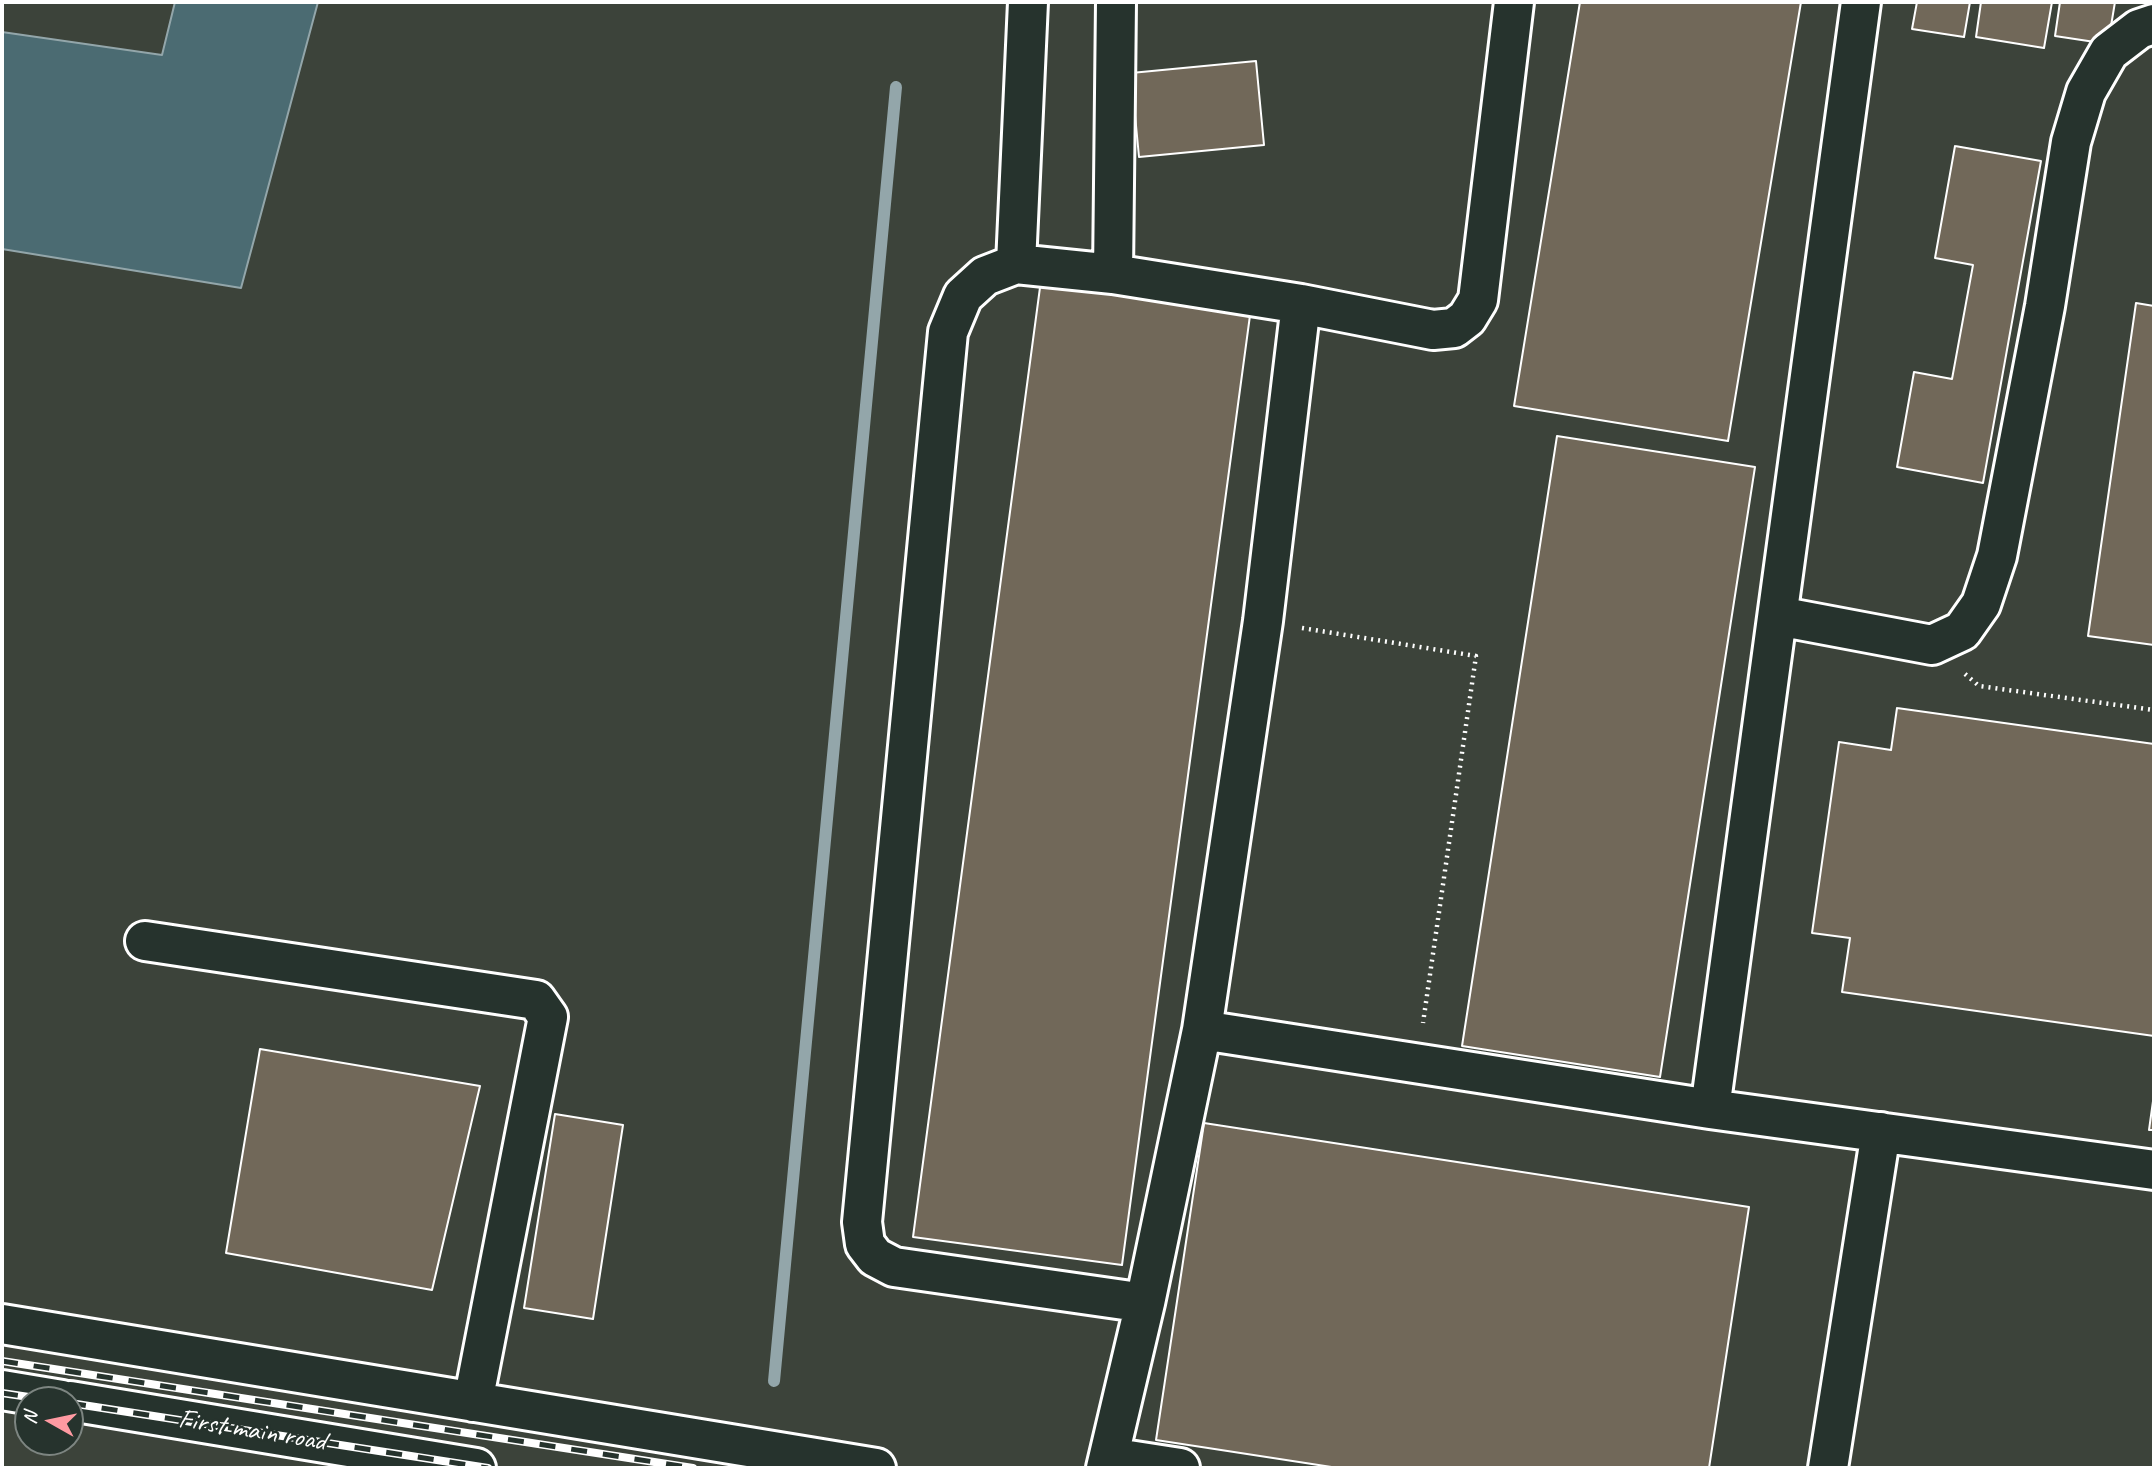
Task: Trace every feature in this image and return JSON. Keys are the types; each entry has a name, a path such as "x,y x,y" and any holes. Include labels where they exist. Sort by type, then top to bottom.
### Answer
{"street":[{"path":"1016,264 1028,2"},
{"path":"1113,274 1116,2"},
{"path":"1145,1303 894,1267 875,1257 865,1244 862,1222 948,332 963,296 985,276 1016,264 1113,274 1301,304 1433,330 1454,328 1467,318 1478,300 1514,2"},
{"path":"1710,1109 1861,2"},
{"path":"1778,616 1932,645 1962,631 1981,604 1997,556 2045,306 2071,142 2086,92 2109,52 2139,29 2154,24"},
{"path":"1180,1468 1107,1463 1145,1303 1202,1030 1263,621 1301,304"},
{"path":"145,941 536,1000 548,1017 474,1402"},
{"path":"1202,1030 1710,1109 2154,1170"},
{"path":"1828,1468 1881,1132"},
{"path":"2,1324 867,1467"},
{"name":"First main road","path":"84,1403 476,1468"}],"path":[{"path":"1263,621 1476,656 1417,1063"},
{"path":"1932,645 1979,686 2154,710"}],"shaded area":[{"path":"2,2 2154,2 2154,1468 2,1468"}],"water":[{"path":"175,2 318,2 241,288 2,249 2,32 162,55"}],"building":[{"path":"1580,2 1801,2 1728,441 1514,406"},
{"path":"1917,2 1970,2 1964,37 1912,29"},
{"path":"1981,2 2052,2 2044,48 1976,37"},
{"path":"2060,2 2115,2 2108,44 2055,36"},
{"path":"1256,61 1264,145 1139,157 1131,73"},
{"path":"1955,146 2041,161 1983,483 1897,467 1914,372 1952,379 1973,265 1935,258"},
{"path":"1041,280 1251,308 1122,1265 913,1237"},
{"path":"2136,303 2154,306 2154,645 2088,636"},
{"path":"1557,436 1755,467 1660,1077 1462,1046"},
{"path":"1897,708 2154,744 2154,1036 1842,992 1850,938 1812,933 1839,742 1891,750"},
{"path":"260,1049 480,1086 432,1290 226,1253"},
{"path":"2154,1094 2154,1130 2149,1130"},
{"path":"555,1114 623,1125 593,1319 524,1308"},
{"path":"1204,1123 1749,1207 1709,1468 1338,1468 1156,1440"}],"waterway":[{"path":"774,1381 896,87"}],"railway":[{"path":"2,1361 693,1468"},
{"path":"2,1393 14,1395"},
{"path":"84,1405 488,1468"}]}
